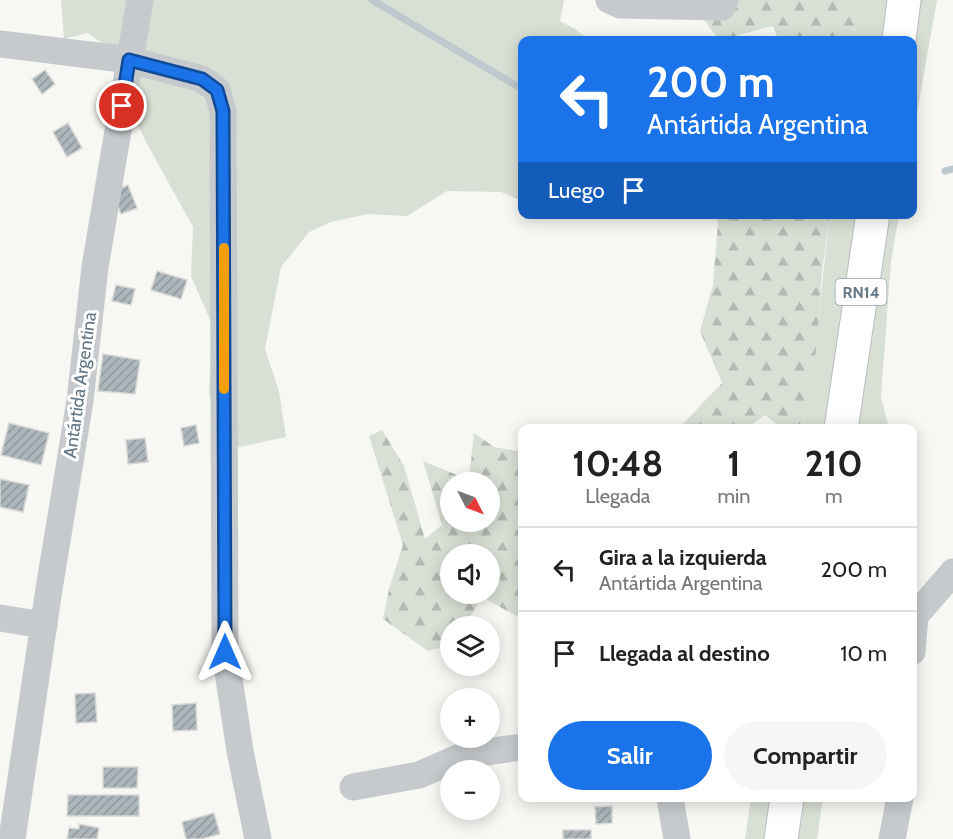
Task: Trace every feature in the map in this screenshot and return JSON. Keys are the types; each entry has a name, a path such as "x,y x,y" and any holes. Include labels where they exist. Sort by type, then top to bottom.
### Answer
{"highway":[{"path":"899,36 904,0"},
{"name":"RN14","path":"842,424 872,219"},
{"path":"781,839 786,802"}],"street":[{"name":"Antártida Argentina","path":"12,839 80,400 95,267 140,0"},
{"path":"609,0 620,5 722,7 724,0"},
{"path":"0,44 129,60 202,79 217,90 223,111 225,652 240,751 258,839"},
{"path":"917,614 953,572"},
{"path":"0,618 44,625"},
{"path":"354,787 419,775 465,755 518,748"},
{"path":"671,802 677,839"},
{"path":"891,839 899,802"}],"green space":[{"path":"61,0 564,0 560,21 584,36 518,36 518,199 501,192 447,191 407,216 368,214 331,222 309,232 281,267 265,349 279,391 286,437 225,450 209,393 212,324 191,276 193,227 128,104 129,60 87,33 64,39"},
{"path":"696,0 860,0 855,36 777,36 773,26 734,36 716,36 704,20"},
{"path":"860,0 937,0 917,113 917,36 855,36"},
{"path":"716,219 829,219 822,272 815,361 807,414 802,424 777,424 765,415 753,424 683,424 722,383 700,331 713,285"},
{"path":"830,219 898,219 891,261 881,396 888,424 802,424 807,414"},
{"path":"382,430 404,466 425,539 440,527 440,532 500,532 500,472 470,472 474,433 494,447 518,451 518,617 495,604 500,604 500,544 440,544 440,604 478,604 471,616 440,616 440,648 428,651 383,619 389,589 403,545 369,436"},
{"path":"423,461 450,472 440,472 440,518"},
{"path":"750,802 822,802 817,839 745,839"}],"building":[{"path":"45,70 55,84 42,94 32,79"},
{"path":"68,123 82,148 67,157 53,132"},
{"path":"128,185 137,208 121,214 112,192"},
{"path":"157,271 187,280 181,299 151,290"},
{"path":"116,285 135,289 131,305 112,301"},
{"path":"103,354 140,360 135,394 98,391"},
{"path":"9,423 49,433 41,465 1,455"},
{"path":"196,425 199,443 184,446 181,428"},
{"path":"145,438 148,462 128,464 126,440"},
{"path":"0,479 29,485 23,512 0,507"},
{"path":"95,693 97,722 76,723 75,694"},
{"path":"196,703 197,730 173,731 172,705"},
{"path":"103,767 138,767 137,788 103,788"},
{"path":"68,795 139,795 139,816 67,816"},
{"path":"612,806 612,823 596,824 595,807"},
{"path":"214,813 220,834 202,839 186,839 182,822"},
{"path":"79,824 99,828 97,839 67,839 69,828 79,829"},
{"path":"563,830 591,830 591,839 563,839"}],"waterway":[{"path":"372,0 518,87"},
{"path":"945,171 953,169"}],"slow traffic":[{"path":"224,248 224,389"}],"route":[{"path":"122,106 129,60 202,79 217,90 223,111 225,652"}]}
